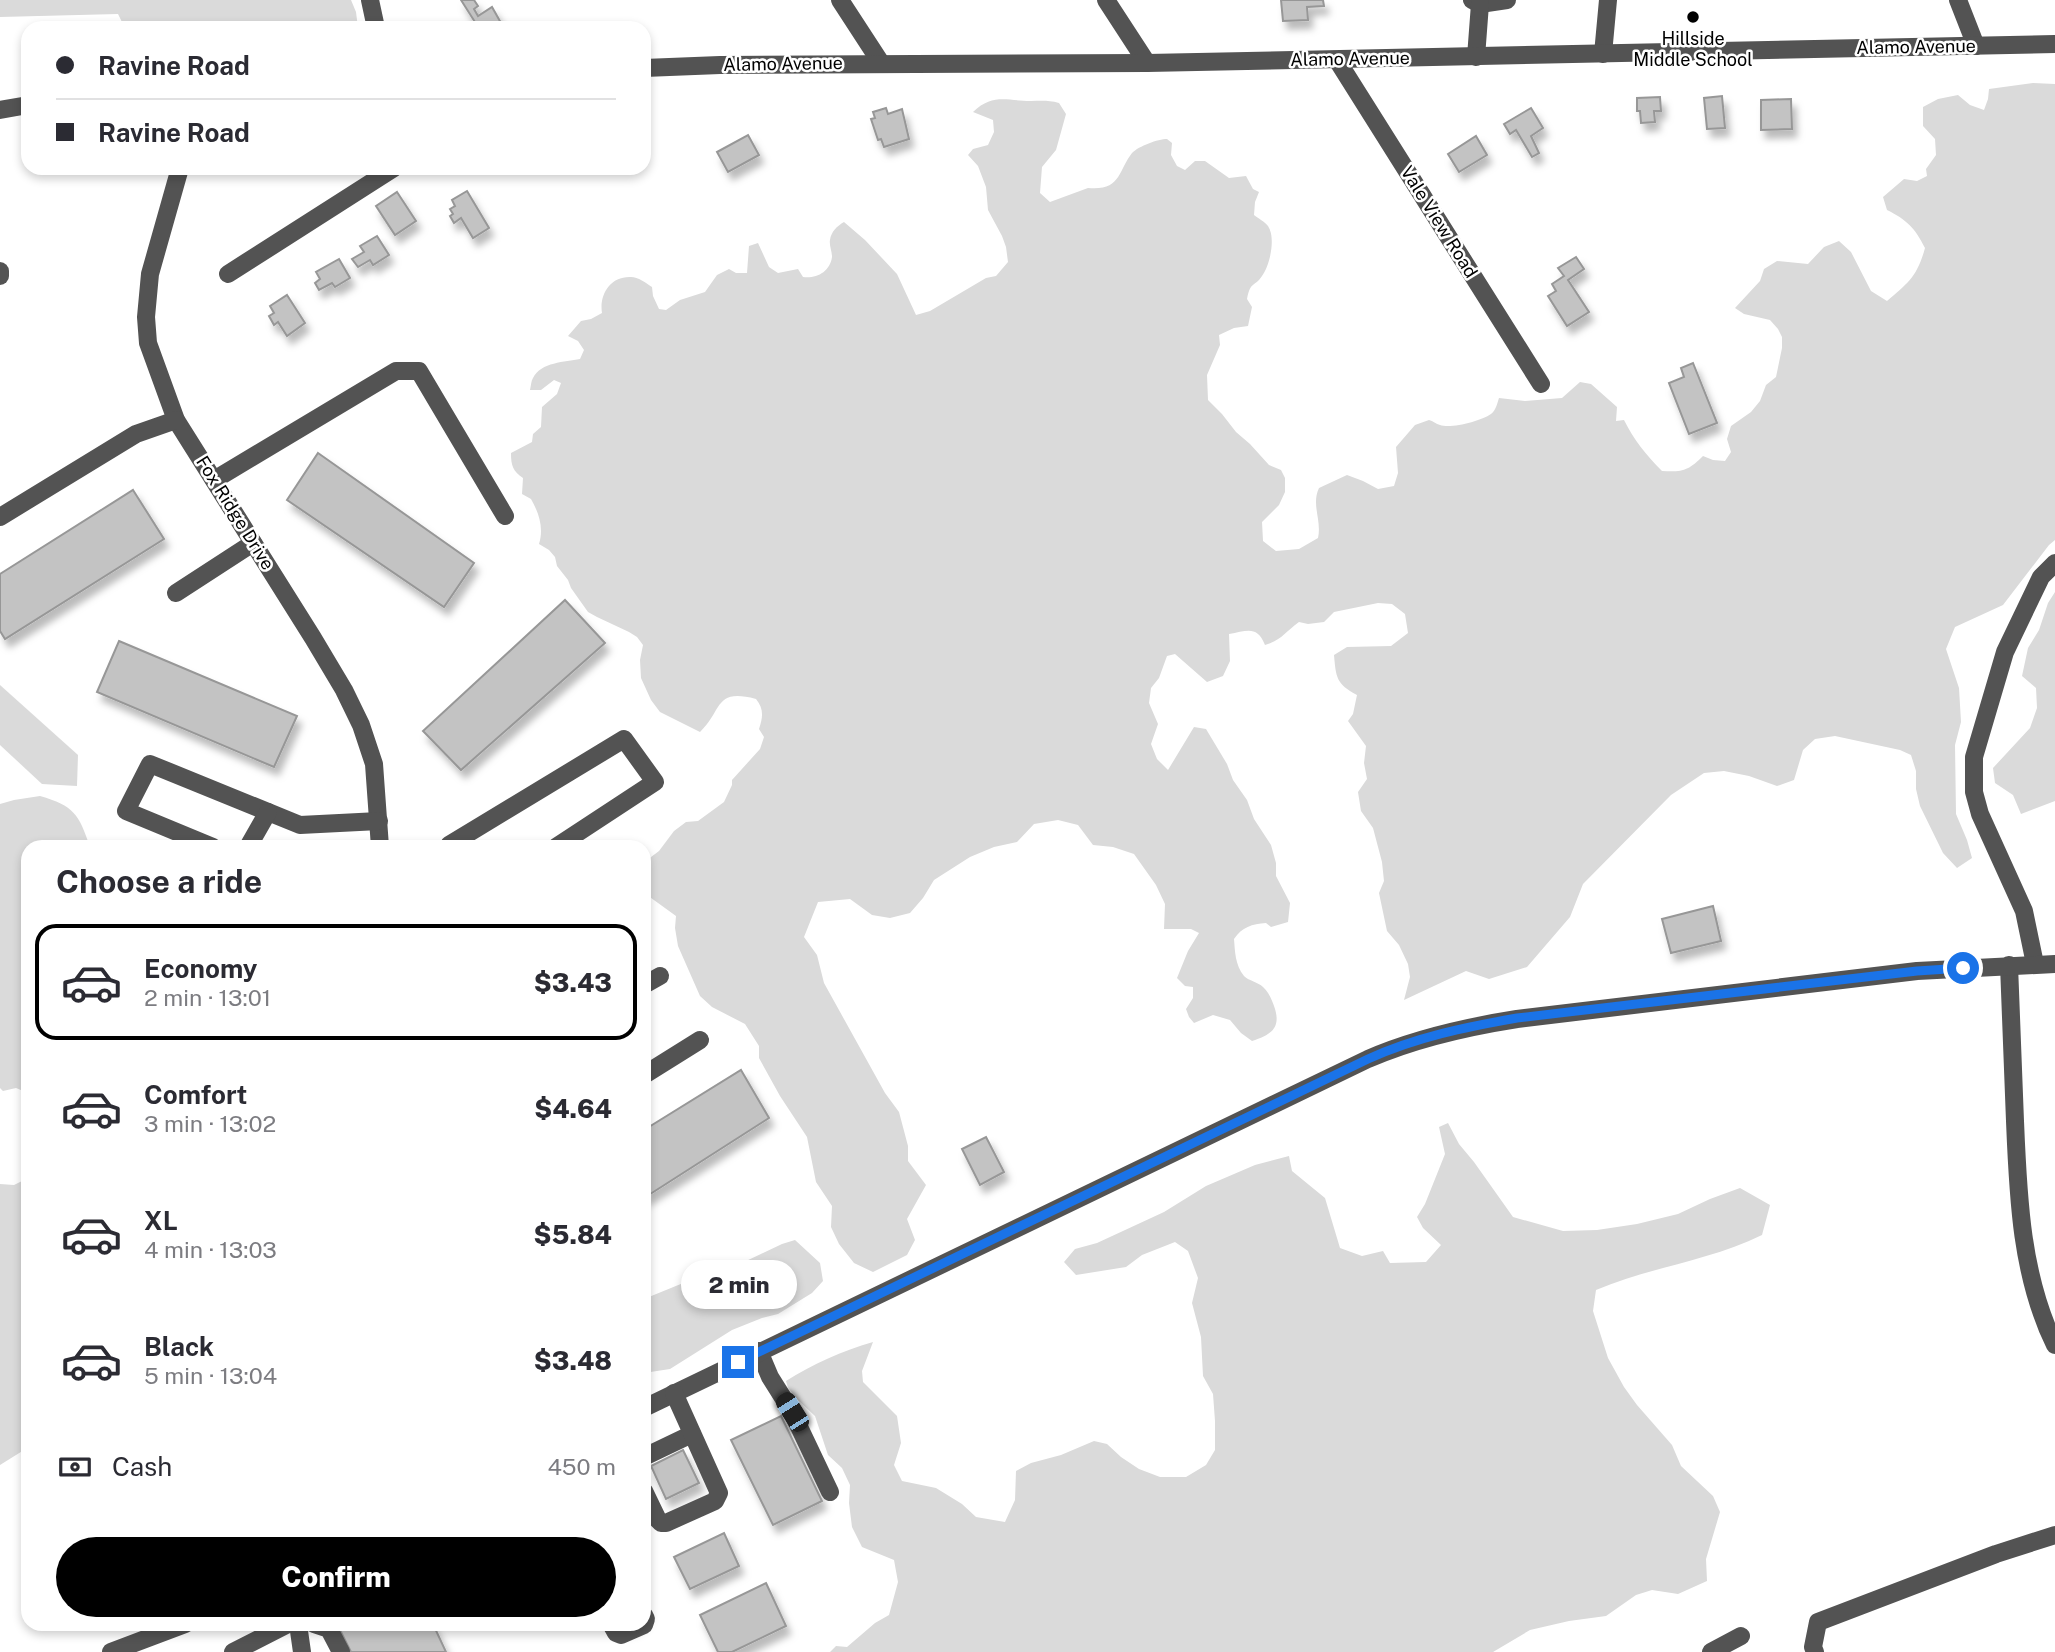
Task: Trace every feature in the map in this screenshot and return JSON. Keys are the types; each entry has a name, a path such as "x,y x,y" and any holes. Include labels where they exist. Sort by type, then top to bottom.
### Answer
{"street":[{"path":"370,0 374,21"},
{"path":"840,0 881,64"},
{"path":"1106,0 1147,64"},
{"path":"1475,57 1476,2 1507,0"},
{"path":"1603,54 1608,0"},
{"path":"1958,0 1976,46"},
{"name":"Alamo Avenue","path":"651,68 720,65 1147,64 2055,44"},
{"name":"Vale View Road","path":"1337,60 1541,384"},
{"path":"0,110 21,106"},
{"name":"Fox Ridge Drive","path":"178,175 150,274 146,317 148,343 176,420 344,690 374,765 380,840"},
{"path":"228,274 383,175"},
{"path":"0,271 0,276"},
{"path":"214,480 396,371 419,371 505,516"},
{"path":"0,517 136,434 176,420"},
{"path":"176,593 253,543"},
{"path":"2035,964 2024,911 1980,814 1974,792 1974,757 2005,652 2041,577 2055,563"},
{"path":"457,840 624,739 655,782 567,840"},
{"path":"196,840 126,811 150,764 300,825 379,821"},
{"path":"251,840 268,812"},
{"path":"651,1404 1368,1059 1419,1039 1517,1018 1917,971 2055,964"},
{"path":"2009,965 2017,1182 2024,1247 2038,1301 2055,1345"},
{"path":"651,981 660,976"},
{"path":"651,1071 700,1040"},
{"path":"759,1351 830,1492"},
{"path":"651,1507 657,1520 666,1523 715,1502 719,1493 674,1393"},
{"path":"651,1454 692,1434"},
{"path":"1815,1652 1813,1647 1818,1622 1996,1554 2055,1535"},
{"path":"111,1652 166,1631"},
{"path":"233,1652 274,1631"},
{"path":"299,1631 303,1652"},
{"path":"330,1631 341,1652"},
{"path":"615,1631 621,1635 630,1631"},
{"path":"1711,1652 1741,1636"}],"shaded area":[{"path":"0,0 351,0 357,21 122,21 118,14 0,17"},
{"path":"2033,83 2055,84 2055,540 2003,605 1955,627 1946,649 1959,688 1961,722 1955,745 1956,814 1972,858 1957,868 1943,853 1920,806 1916,771 1911,755 1900,750 1835,736 1815,739 1803,750 1794,780 1777,786 1724,771 1704,773 1671,795 1583,884 1570,917 1527,967 1489,979 1466,971 1404,1000 1410,977 1408,964 1399,945 1387,931 1379,893 1384,881 1382,862 1373,828 1361,811 1358,792 1367,779 1364,763 1366,746 1348,721 1353,714 1357,695 1338,679 1334,655 1347,647 1391,646 1408,633 1405,614 1392,604 1378,603 1334,612 1324,622 1299,622 1280,638 1265,645 1255,632 1229,634 1230,661 1223,676 1207,682 1175,654 1167,656 1159,678 1151,688 1149,703 1158,724 1151,744 1157,759 1168,770 1194,727 1206,729 1227,764 1233,780 1247,800 1254,819 1271,845 1276,876 1290,903 1288,922 1271,927 1266,923 1252,925 1234,939 1239,967 1244,976 1261,985 1268,993 1276,1014 1276,1025 1265,1036 1252,1041 1230,1020 1213,1015 1194,1023 1186,1009 1193,998 1193,987 1185,986 1177,978 1199,933 1191,929 1164,929 1165,904 1156,885 1134,854 1113,847 1093,845 1078,825 1058,820 1034,824 1017,842 994,847 970,857 934,880 910,913 890,918 872,915 850,899 818,902 804,937 817,955 824,983 885,1093 899,1112 908,1146 908,1161 926,1185 907,1219 915,1240 907,1255 873,1272 854,1263 839,1244 831,1227 832,1206 816,1182 807,1137 759,1058 759,1046 745,1024 712,1007 700,996 678,946 676,916 651,898 651,857 674,831 686,822 698,821 724,802 732,780 760,749 764,737 759,729 762,710 756,699 733,696 721,703 700,732 660,712 641,678 643,645 629,632 588,612 557,566 555,557 539,544 541,526 538,515 531,499 522,494 523,478 512,465 511,453 532,442 533,434 541,427 542,407 557,394 561,383 554,380 541,390 530,390 533,378 547,366 580,359 584,350 578,341 568,336 581,321 602,313 604,293 612,283 624,278 639,279 652,287 659,309 666,310 680,300 705,292 717,275 729,269 736,273 747,273 749,246 758,243 769,267 778,273 798,269 803,277 813,277 822,273 831,262 831,237 844,222 897,274 916,315 930,311 986,278 996,276 1008,262 1002,236 988,210 986,187 978,166 968,155 973,149 988,145 994,132 993,120 973,112 980,106 1000,99 1059,103 1066,114 1056,150 1042,167 1040,193 1050,202 1088,188 1099,188 1113,183 1135,150 1167,139 1172,143 1171,155 1177,166 1185,170 1195,161 1205,161 1229,178 1246,176 1253,189 1259,192 1254,215 1267,225 1270,231 1270,259 1262,276 1248,293 1247,299 1252,307 1248,326 1234,328 1219,335 1220,345 1207,375 1208,400 1269,465 1281,470 1285,478 1285,492 1279,505 1262,522 1263,541 1276,551 1299,549 1318,538 1316,500 1319,488 1347,475 1378,489 1394,486 1398,473 1396,447 1415,425 1429,420 1445,426 1473,422 1491,414 1499,398 1525,401 1562,398 1580,382 1591,384 1617,407 1616,421 1624,420 1641,447 1662,471 1685,470 1703,456 1725,461 1731,452 1727,439 1731,426 1751,412 1760,401 1766,385 1776,377 1782,348 1782,337 1770,320 1744,314 1735,308 1760,281 1764,269 1777,261 1808,264 1824,247 1839,241 1851,252 1871,291 1887,301 1901,289 1919,266 1925,248 1910,225 1887,210 1883,197 1904,179 1917,181 1927,176 1926,169 1936,155 1935,139 1923,126 1923,107 1938,99 1958,95 1970,105 1984,110 1989,89"},
{"path":"2055,592 2055,801 2021,814 2013,795 1995,783 1993,768 2030,728 2037,708 2036,688 2022,676 2028,648"},
{"path":"0,685 78,755 77,786 42,784 0,745"},
{"path":"40,796 61,804 74,813 87,840 21,840 21,1090 16,1088 3,1091 0,1088 0,804"},
{"path":"1448,1123 1459,1144 1513,1217 1563,1231 1597,1230 1637,1224 1678,1214 1740,1188 1770,1205 1762,1235 1721,1251 1637,1275 1596,1290 1593,1311 1608,1358 1624,1387 1672,1445 1681,1466 1713,1496 1720,1512 1706,1559 1707,1581 1678,1594 1652,1590 1636,1595 1606,1616 1530,1630 1493,1652 830,1652 836,1646 847,1647 875,1623 889,1615 898,1582 894,1560 862,1547 852,1527 850,1485 842,1468 828,1455 815,1416 788,1388 786,1381 828,1358 873,1342 862,1371 863,1382 897,1416 901,1443 894,1465 902,1481 936,1488 962,1504 976,1517 1005,1522 1015,1500 1016,1471 1094,1441 1107,1444 1139,1469 1160,1477 1186,1477 1206,1465 1215,1450 1213,1394 1203,1376 1201,1337 1192,1303 1198,1278 1188,1251 1175,1242 1142,1255 1126,1267 1076,1275 1064,1262 1075,1249 1097,1243 1164,1212 1206,1186 1255,1165 1289,1156 1292,1171 1325,1198 1340,1248 1362,1256 1383,1251 1390,1263 1426,1262 1441,1245 1423,1228 1417,1217 1445,1154 1439,1127"},
{"path":"21,1182 21,1452 0,1465 0,1184 14,1185"},
{"path":"795,1240 820,1263 823,1281 812,1293 778,1314 732,1330 670,1369 651,1372 651,1296 693,1279 725,1271"}],"building":[{"path":"461,0 474,0 478,6 474,9 478,16 492,7 500,21 474,21"},
{"path":"1281,0 1323,0 1324,6 1307,7 1308,20 1283,21"},
{"path":"1722,96 1725,128 1707,129 1704,98"},
{"path":"1660,97 1661,111 1654,111 1655,122 1641,123 1637,98"},
{"path":"1791,99 1792,129 1761,130 1761,100"},
{"path":"886,108 888,114 902,109 909,139 884,147 881,139 878,140 871,119 875,118 873,112"},
{"path":"1531,108 1543,128 1531,136 1539,153 1532,157 1516,130 1510,134 1504,124"},
{"path":"748,135 759,155 728,172 717,152"},
{"path":"1476,136 1487,155 1459,172 1448,154"},
{"path":"467,191 489,228 473,238 461,218 454,223 450,216 453,214 450,209 455,206 452,200"},
{"path":"397,192 416,221 395,235 376,206"},
{"path":"377,236 389,255 373,265 370,260 358,267 352,259 364,252 360,246"},
{"path":"1576,257 1584,269 1568,280 1589,312 1567,326 1548,296 1556,291 1552,284 1564,276 1558,268"},
{"path":"339,259 350,278 335,287 332,283 319,290 315,283 320,279 316,272"},
{"path":"287,295 305,323 287,336 278,322 274,325 269,316 274,313 270,306"},
{"path":"1693,363 1717,423 1689,434 1669,383 1684,377 1681,368"},
{"path":"318,453 474,563 444,607 287,500"},
{"path":"133,490 164,539 5,639 0,631 0,574"},
{"path":"565,600 605,643 461,770 423,731"},
{"path":"119,641 297,716 274,767 97,692"},
{"path":"1713,906 1721,941 1671,953 1662,919"},
{"path":"741,1070 769,1118 651,1194 651,1126"},
{"path":"986,1137 1004,1172 980,1185 962,1149"},
{"path":"781,1416 822,1501 773,1525 731,1440"},
{"path":"683,1450 699,1483 666,1499 651,1466"},
{"path":"724,1533 739,1566 690,1589 674,1557"},
{"path":"766,1583 786,1626 732,1652 718,1652 700,1615"},
{"path":"340,1631 436,1631 446,1652 351,1652"}],"place":[{"name":"Hillside Middle School","path":"1693,17"}],"route":[{"path":"738,1362 1382,1052 1419,1039 1517,1018 1917,971 1963,968"}]}
